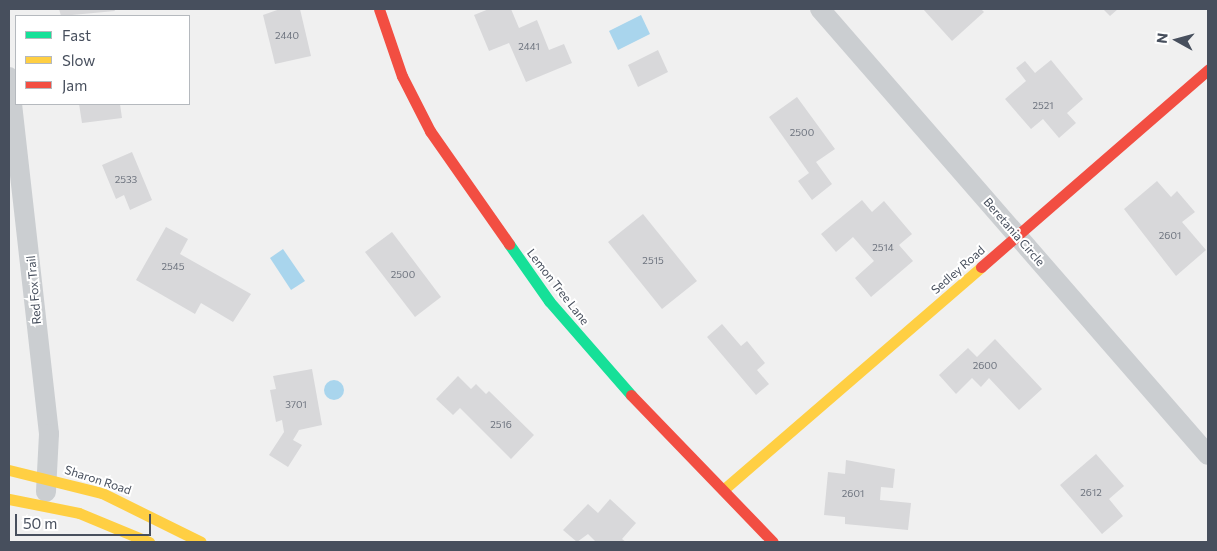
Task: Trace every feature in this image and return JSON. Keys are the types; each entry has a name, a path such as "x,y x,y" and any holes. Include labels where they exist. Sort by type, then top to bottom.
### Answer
{"street":[{"name":"Lemon Tree Lane","path":"379,9 413,100 477,203 602,362 773,542"},
{"name":"Beretania Circle","path":"820,9 1208,455"},
{"name":"Sedley Road","path":"724,490 1018,237 1208,70"},
{"name":"Red Fox Trail","path":"9,77 48,425 48,478 45,504"},
{"name":"Sharon Road","path":"9,470 48,478 119,499 201,542"},
{"path":"9,499 45,504 103,521 149,542"}],"water":[{"path":"641,15 650,34 618,50 609,31"},
{"path":"283,249 305,281 291,290 270,258"},
{"path":"334,380 341,383 344,390 341,397 334,400 327,397 324,390 327,383"}],"building":[{"path":"59,9 114,9 115,11 72,15 61,15"},
{"path":"280,9 300,9 311,56 275,64 263,15"},
{"path":"489,9 511,9 519,28 537,20 549,50 564,44 572,63 526,82 509,43 489,51 474,15"},
{"path":"923,9 981,9 984,12 952,41"},
{"path":"1103,9 1118,9 1110,16"},
{"path":"658,50 668,72 638,87 628,65"},
{"path":"1051,60 1083,99 1067,113 1076,123 1059,138 1043,119 1031,129 1005,99 1026,81 1016,68 1025,61 1035,73"},
{"path":"797,97 835,149 816,162 832,184 812,200 798,181 809,173 769,117"},
{"path":"79,105 120,105 122,118 82,123"},
{"path":"132,152 152,200 130,210 124,195 116,199 102,165"},
{"path":"1157,181 1171,197 1177,191 1195,212 1182,222 1206,250 1176,276 1124,209"},
{"path":"862,200 872,212 884,201 912,234 899,245 913,261 871,297 855,278 874,261 853,237 836,252 821,234"},
{"path":"643,214 697,281 662,309 608,242"},
{"path":"166,227 188,239 180,254 251,294 233,322 201,303 195,314 136,280"},
{"path":"392,232 441,297 415,317 365,252"},
{"path":"722,324 741,346 747,341 765,363 757,370 769,384 756,395 707,337"},
{"path":"995,339 1042,389 1019,410 989,378 981,387 972,378 956,394 939,375 968,348 977,357"},
{"path":"312,369 322,425 299,430 293,440 302,445 288,467 269,455 284,432 282,420 276,422 270,390 276,389 273,376"},
{"path":"458,376 471,389 476,384 486,394 489,391 534,435 511,459 460,408 453,415 436,399"},
{"path":"1096,454 1124,486 1109,499 1123,516 1102,534 1060,485"},
{"path":"846,460 895,469 893,488 881,487 880,500 911,503 908,530 845,524 845,517 824,515 828,472 845,474"},
{"path":"610,499 636,523 622,539 626,542 596,542 588,534 577,542 563,530 588,504 598,513"}],"traffic: fast":[{"path":"509,244 549,301 631,395"}],"traffic: slow":[{"path":"723,490 981,267"},
{"path":"9,470 102,493 201,542"},
{"path":"9,499 79,513 149,542"}],"traffic: jam":[{"path":"379,9 402,76 430,131 509,244"},
{"path":"981,267 1208,70"},
{"path":"631,395 773,542"}]}
